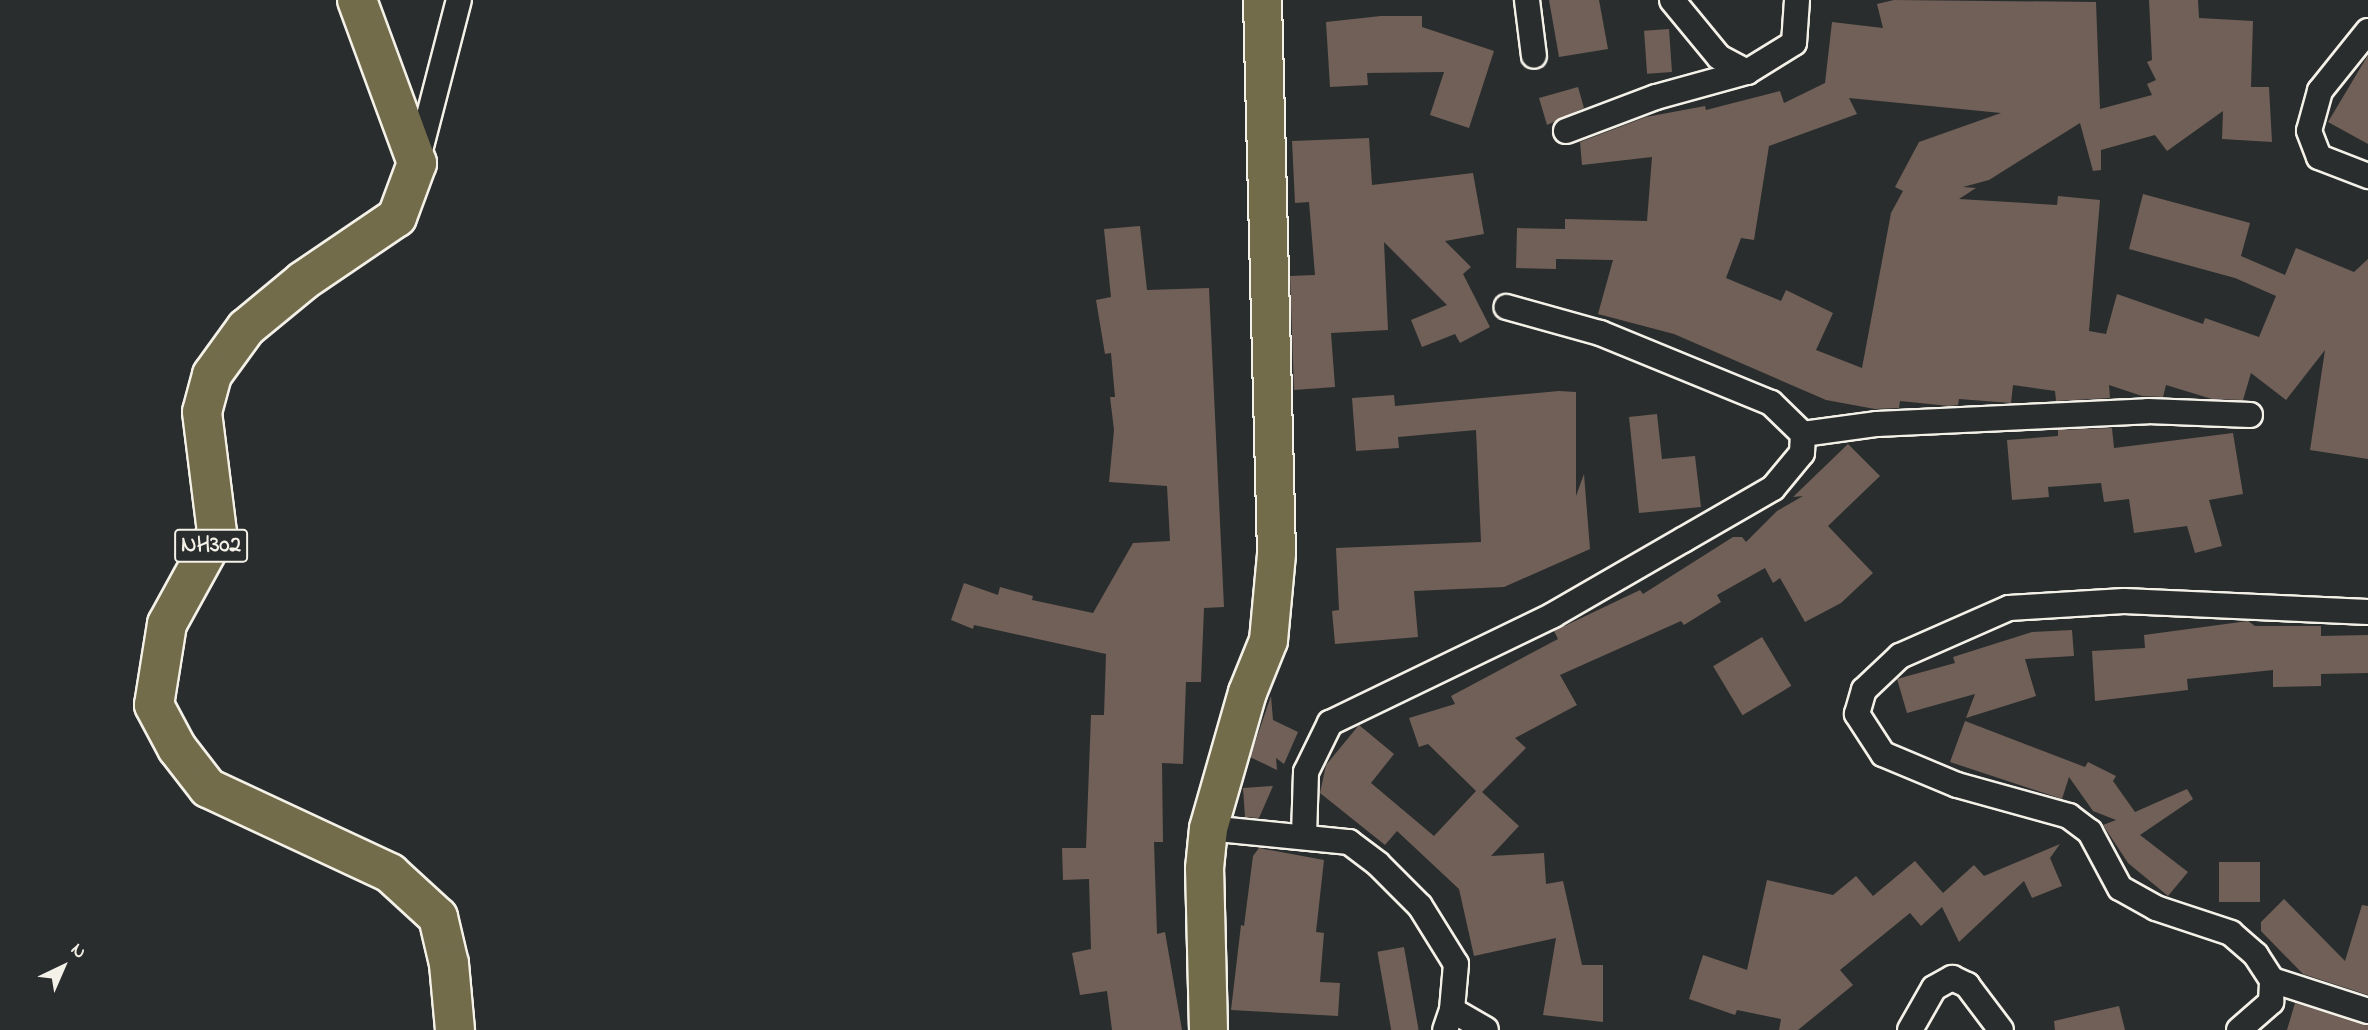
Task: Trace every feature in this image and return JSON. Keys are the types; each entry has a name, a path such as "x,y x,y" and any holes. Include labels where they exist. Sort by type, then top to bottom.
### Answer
{"highway":[{"path":"357,0 417,163"},
{"name":"NH302","path":"417,163 397,217 303,282 246,328 212,375 202,412 218,533 167,624 154,705 177,748 208,788 390,873 438,917 449,964 455,1030"}],"main road":[{"path":"1208,1030 1204,867 1208,828 1247,692 1268,640 1276,553 1262,0"}],"street":[{"path":"417,163 459,0"},
{"path":"1527,0 1534,56"},
{"path":"1672,0 1719,57 1747,72"},
{"path":"1566,131 1656,97 1747,72 1794,43 1797,0"},
{"path":"2368,32 2320,91 2309,131 2319,157 2368,176"},
{"path":"1304,836 1306,772 1330,723 1553,615 1773,488 1802,453 1803,434 1771,403 1600,333 1507,307"},
{"path":"1803,434 1877,424 2134,411 2250,415"},
{"path":"2239,1030 2271,1002 2272,980 2256,955 2231,933 2156,908 2120,888 2090,832 2068,816 1957,785 1883,754 1857,714 1864,690 1899,656 2009,608 2124,601 2368,612"},
{"path":"1208,828 1349,842 1420,906 1456,964 1448,1020 1486,1030"},
{"path":"1910,1030 1934,988 1952,978 1967,985 2001,1030"},
{"path":"2272,980 2368,1010"}],"building":[{"path":"1549,0 1599,0 1608,49 1559,57"},
{"path":"1894,0 2096,2 2100,109 2152,95 2147,84 2156,80 2147,62 2152,60 2149,0 2198,0 2199,18 2253,21 2251,87 2269,87 2272,142 2222,139 2223,111 2167,151 2155,135 2101,150 2101,170 2093,171 2080,123 1989,180 1963,187 1976,188 1959,199 2057,205 2058,196 2100,200 2089,331 2106,334 2117,294 2203,324 2205,318 2259,337 2276,296 2235,278 2129,249 2143,194 2250,223 2241,256 2285,275 2296,248 2354,272 2368,259 2368,459 2310,450 2325,350 2286,400 2251,373 2243,400 2212,399 2166,385 2163,397 2142,396 2109,385 2110,398 2056,401 2055,391 2013,385 2011,403 1959,399 1958,405 1949,406 1900,401 1899,408 1875,409 1826,400 1674,334 1598,314 1613,260 1556,259 1556,269 1516,268 1517,228 1565,229 1565,219 1647,221 1652,157 1582,165 1580,142 1646,117 1705,106 1706,110 1780,91 1784,103 1825,83 1832,22 1883,28 1877,4","holes":["1849,98 2001,113 1919,142 1895,187 1903,191 1891,213 1862,368 1816,350 1833,313 1786,290 1781,301 1726,278 1741,238 1754,240 1769,146 1857,114"]},
{"path":"1381,16 1422,16 1422,27 1494,51 1469,128 1430,115 1444,72 1367,73 1368,85 1330,87 1326,22"},
{"path":"1669,29 1672,72 1647,74 1644,31"},
{"path":"2368,55 2368,144 2328,122"},
{"path":"1578,87 1584,108 1547,125 1539,98"},
{"path":"1369,138 1372,185 1473,173 1484,234 1445,241 1471,267 1463,274 1490,327 1460,343 1455,334 1422,347 1411,320 1447,305 1384,242 1388,330 1331,333 1335,387 1294,390 1290,276 1315,275 1309,202 1295,203 1292,141"},
{"path":"1140,226 1147,290 1209,288 1224,607 1204,608 1201,682 1186,682 1183,764 1162,763 1163,842 1154,842 1157,934 1165,932 1182,1030 1112,1030 1107,991 1080,995 1072,953 1091,949 1089,879 1063,880 1062,848 1086,848 1091,715 1104,715 1106,654 974,625 973,629 951,620 964,583 998,595 1000,587 1033,596 1032,600 1093,613 1133,543 1170,541 1167,486 1109,482 1114,430 1110,397 1115,397 1111,353 1105,354 1096,300 1111,297 1104,229"},
{"path":"1559,391 1576,392 1576,496 1584,474 1590,549 1504,587 1414,591 1418,637 1335,644 1332,611 1339,610 1336,548 1481,542 1476,430 1398,437 1399,448 1356,451 1352,398 1394,395 1395,406"},
{"path":"1657,414 1662,459 1695,456 1701,507 1639,513 1629,417"},
{"path":"2112,428 2114,448 2233,433 2243,494 2209,500 2222,546 2195,553 2187,526 2134,533 2129,499 2104,502 2101,483 2048,487 2049,497 2012,500 2007,440 2058,436 2058,430"},
{"path":"1848,444 1880,476 1828,526 1873,573 1841,603 1805,622 1780,578 1773,583 1765,568 1717,595 1721,602 1684,625 1681,621 1560,675 1577,705 1515,738 1526,748 1482,792 1519,826 1491,856 1544,853 1546,884 1563,881 1582,965 1603,965 1603,1022 1543,1015 1556,938 1474,956 1459,889 1397,831 1385,845 1320,793 1326,765 1359,725 1394,754 1371,783 1434,836 1476,791 1428,744 1419,747 1409,718 1455,704 1451,696 1558,639 1554,631 1640,590 1643,594 1733,537 1742,537 1746,542 1777,511 1803,496 1793,497"},
{"path":"2248,621 2255,626 2321,626 2321,636 2368,635 2368,673 2321,674 2321,686 2273,687 2273,670 2187,679 2188,690 2095,701 2092,651 2145,648 2144,635"},
{"path":"2072,630 2074,656 2025,659 2036,696 1966,718 1975,694 1907,713 1897,679 1955,663 1953,657 2032,632"},
{"path":"1762,637 1791,686 1742,715 1713,666"},
{"path":"1271,696 1273,720 1298,732 1284,764 1276,758 1277,770 1250,757"},
{"path":"1965,721 2085,767 2088,762 2116,776 2113,781 2135,812 2187,789 2193,799 2140,835 2188,872 2168,896 2128,863 2103,825 2116,820 2093,811 2069,777 2062,799 1950,762"},
{"path":"1273,786 1259,818 1245,817 1243,788"},
{"path":"2060,844 2050,858 2062,886 2032,898 2024,881 1959,942 1942,907 1921,926 1910,913 1840,970 1853,985 1798,1030 1779,1030 1781,1019 1737,1010 1735,1015 1689,999 1703,955 1747,970 1767,880 1833,895 1856,876 1873,896 1915,861 1943,893 1974,865 1984,876"},
{"path":"1259,848 1324,860 1316,932 1324,933 1320,982 1340,983 1338,1016 1231,1010 1241,925 1244,926 1253,856"},
{"path":"2219,862 2260,862 2260,902 2219,902"},
{"path":"2284,899 2345,961 2362,905 2368,906 2368,995 2303,974 2261,931 2261,922"},
{"path":"1404,947 1419,1030 1391,1030 1377,952"},
{"path":"2295,1003 2368,1025 2368,1030 2287,1030"},
{"path":"2119,1006 2125,1030 2055,1030 2054,1021"}]}
